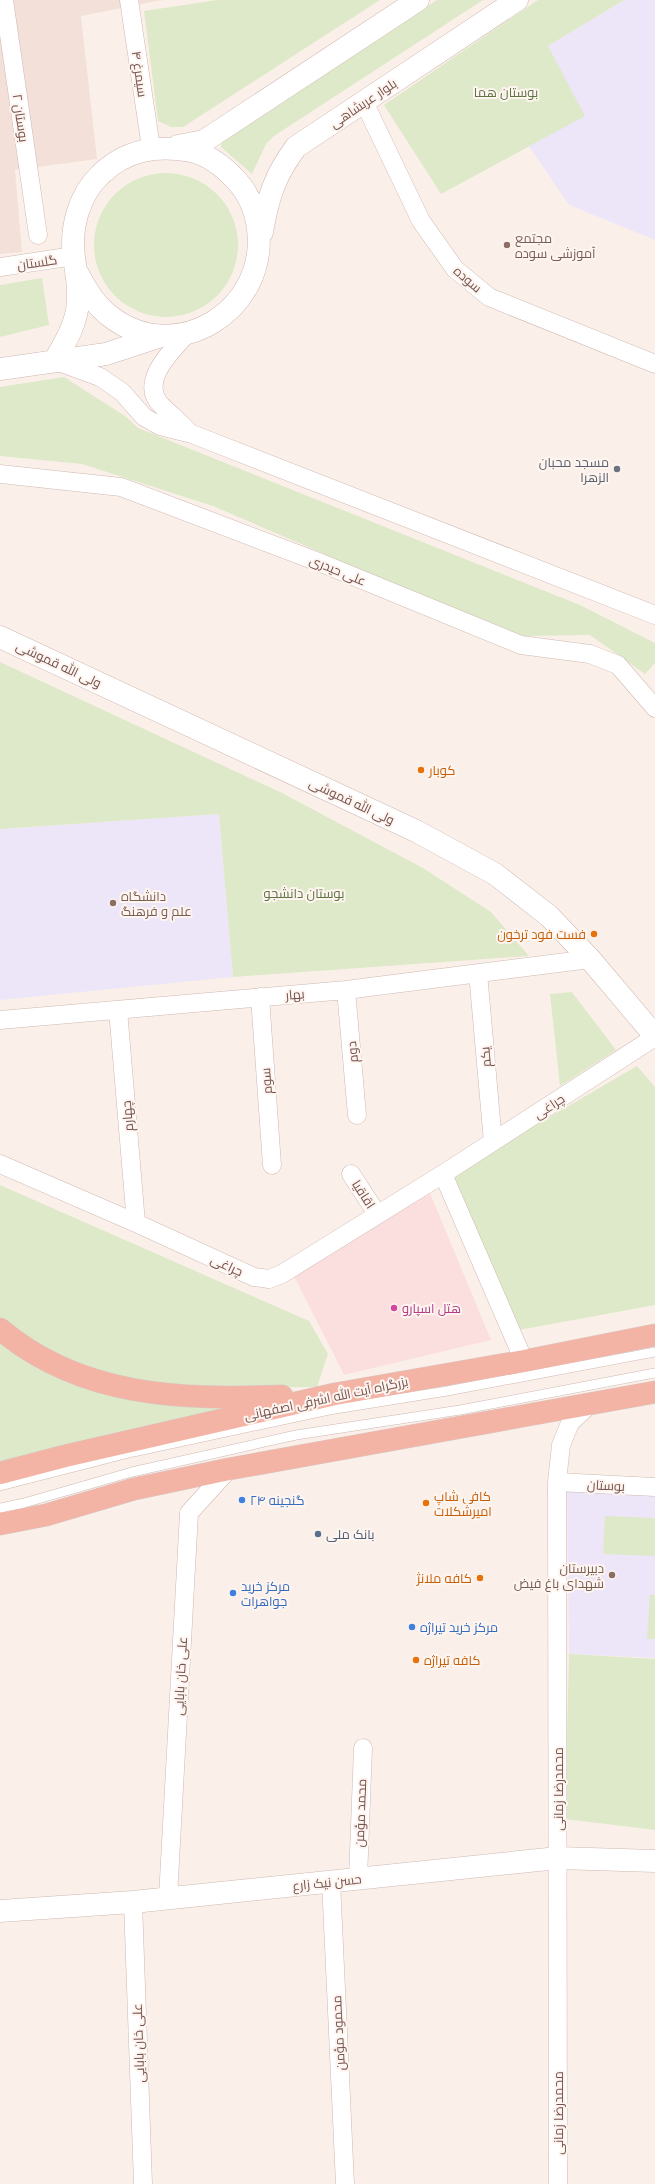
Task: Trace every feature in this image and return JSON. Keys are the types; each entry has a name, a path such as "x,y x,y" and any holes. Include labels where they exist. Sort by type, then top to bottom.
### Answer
{"highway":[{"path":"0,1329 30,1351 55,1364 76,1373 132,1390 166,1395 215,1397 335,1394"},
{"name":"بزرگراه آیت الله اشرفی اصفهانی","path":"0,1473 65,1456 335,1394 524,1361 655,1335"},
{"path":"0,1524 46,1515 134,1489 229,1469 655,1392"}],"street":[{"name":"بوستان ۲","path":"4,0 38,235"},
{"name":"سیمرغ ۴","path":"129,0 160,148"},
{"path":"55,360 75,322 78,302 74,227 82,199 100,175 123,158 160,148 204,141 418,0"},
{"name":"بلوار عربشاهی","path":"260,244 267,203 277,176 286,160 296,147 517,0"},
{"name":"سوده","path":"364,102 420,221 454,269 488,296 655,364"},
{"path":"0,369 55,360 106,354 163,336 188,333 212,323 233,308 248,287 257,266 260,244 256,216 244,189 224,167 198,153 160,148"},
{"path":"76,265 92,299 112,318 136,330 163,336"},
{"name":"گلستان","path":"0,267 76,265"},
{"path":"188,333 163,360 154,384 155,396 161,406 170,412 192,434"},
{"path":"55,360 100,377 122,392 144,417 155,423 192,434 655,615"},
{"name":"علی حیدری","path":"0,474 120,487 321,564 521,645 590,654 618,666 655,708"},
{"name":"ولی الله قموشی","path":"0,637 416,831 495,874 523,894 549,916 590,959 655,1036"},
{"name":"بهار","path":"0,1020 346,990 590,959"},
{"name":"یکم","path":"478,973 493,1142"},
{"name":"دوم","path":"346,990 357,1115"},
{"name":"سوم","path":"260,997 272,1165"},
{"name":"چهارم","path":"118,1010 136,1223"},
{"name":"چراغی","path":"0,1164 136,1223 254,1277 269,1278 282,1274 443,1174 655,1036"},
{"name":"اقاقیا","path":"351,1174 377,1214"},
{"path":"443,1174 524,1361"},
{"name":"محمدرضا زمانی","path":"558,2184 557,1482 561,1445 570,1423 589,1405"},
{"name":"علی خان بابایی","path":"168,1898 189,1513 229,1469"},
{"name":"بوستان","path":"557,1482 655,1487"},
{"name":"محمد مؤمن","path":"358,1879 363,1748"},
{"name":"حسن نیک زارع","path":"0,1911 132,1902 558,1858 655,1861"},
{"name":"محمود مؤمن","path":"331,1881 345,2184"},
{"name":"علی خان بابایی","path":"132,1902 143,2184"}],"lane":[{"path":"0,1486 133,1452 329,1410 454,1390 655,1352"},
{"path":"0,1508 24,1503 132,1472 296,1435 460,1410 655,1373"}],"shaded area":[{"path":"0,0 162,0 81,16 97,159 15,170 22,252 0,254"},
{"path":"624,0 655,0 655,240 569,205 528,145 536,142 548,46"},
{"name":"دانشگاه علم و فرهنگ","path":"219,814 233,977 0,1000 0,829"},
{"name":"هتل اسپارو","path":"430,1193 491,1340 344,1375 294,1276"},
{"name":"دبیرستان شهدای باغ فیض","path":"567,1489 655,1496 655,1658 569,1654"}],"green space":[{"path":"217,0 380,0 183,127 171,127 158,121 144,11"},
{"path":"437,0 483,0 274,136 266,144 252,174 221,147 222,141"},
{"name":"بوستان هما","path":"538,0 624,0 548,46 585,116 441,194 384,105"},
{"path":"159,173 173,173 200,181 212,189 222,199 233,217 237,231 237,259 233,273 222,291 212,301 194,312 173,317 159,317 132,309 120,301 110,291 99,273 94,252 94,238 102,211 110,199 120,189 138,178"},
{"path":"42,278 49,325 0,337 0,285"},
{"path":"64,377 125,416 138,428 580,605 655,643 655,663 645,674 590,635 523,636 427,598 213,506 82,464 0,456 0,387"},
{"name":"بوستان دانشجو","path":"0,662 282,793 423,868 491,912 529,956 233,977 219,814 0,829"},
{"path":"572,992 616,1050 560,1086 550,994"},
{"path":"637,1066 655,1087 655,1305 519,1330 452,1174"},
{"path":"0,1185 309,1321 328,1354 317,1387 150,1388 41,1349 0,1321"},
{"path":"0,1339 15,1352 245,1403 0,1463"},
{"path":"605,1516 655,1518 655,1556 603,1554"},
{"path":"650,1595 655,1595 655,1639 647,1639"},
{"path":"569,1654 655,1659 655,1830 565,1819"}],"place":[{"name":"مجتمع آموزشی سوده","path":"507,245"},
{"name":"مسجد محبان الزهرا","path":"617,469"},
{"name":"کوبار","path":"421,770"},
{"name":"دانشگاه علم و فرهنگ","path":"113,903"},
{"name":"فست فود ترخون","path":"594,934"},
{"name":"هتل اسپارو","path":"394,1308"},
{"name":"گنجینه ۲۴","path":"242,1500"},
{"name":"کافی شاپ امیرشکلات","path":"426,1503"},
{"name":"بانک ملی","path":"318,1534"},
{"name":"دبیرستان شهدای باغ فیض","path":"612,1575"},
{"name":"کافه ملانژ","path":"480,1578"},
{"name":"مرکز خرید جواهرات","path":"233,1593"},
{"name":"مرکز خرید تیراژه","path":"412,1627"},
{"name":"کافه تیراژه","path":"416,1660"}]}
